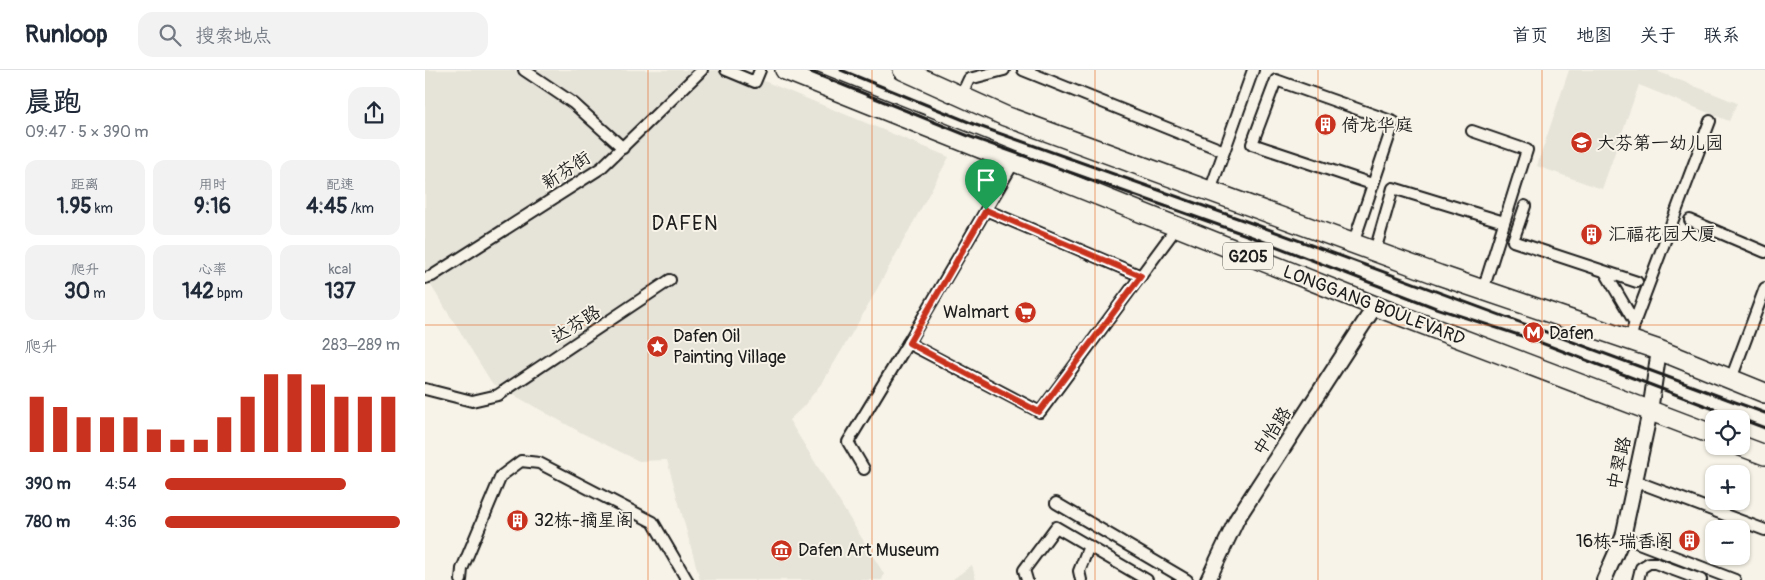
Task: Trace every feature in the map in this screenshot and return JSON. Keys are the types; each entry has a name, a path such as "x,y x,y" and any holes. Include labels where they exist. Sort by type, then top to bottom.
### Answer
{"highway":[{"name":"LONGGANG BOULEVARD","path":"785,70 1375,306 1705,432"},
{"path":"903,70 1005,116 1353,244 1483,290 1633,331 1659,350 1765,393"},
{"path":"1750,449 1765,455"}],"street":[{"path":"524,70 573,103 623,148"},
{"name":"新芬街","path":"428,277 601,168 702,70"},
{"path":"726,70 755,82 760,70"},
{"path":"961,96 969,79 1004,70"},
{"path":"1023,70 1224,151"},
{"path":"1210,191 1253,70"},
{"path":"1353,244 1394,122 1276,80 1252,144 1372,184"},
{"path":"1633,331 1710,121"},
{"path":"1472,131 1527,150 1483,290"},
{"path":"864,469 848,442 909,343 1014,162"},
{"path":"1375,251 1393,188 1504,222"},
{"path":"1525,206 1513,241 1637,282"},
{"path":"986,210 1141,276"},
{"path":"1690,220 1765,252"},
{"path":"909,343 1039,412 1177,227"},
{"path":"1605,272 1633,331"},
{"name":"达芬路","path":"425,389 473,401 498,395 670,280"},
{"path":"1731,379 1765,288"},
{"name":"中怡路","path":"1208,580 1237,519 1375,306"},
{"name":"中翠路","path":"1604,580 1623,537 1650,411 1659,350"},
{"path":"461,580 462,569 501,476 521,461 539,463 653,522 687,580"},
{"path":"1635,481 1765,530"},
{"path":"1056,503 1187,580"},
{"path":"1027,580 1024,570 1056,527 1147,580"},
{"path":"1623,537 1735,580"},
{"path":"1081,580 1079,571 1089,546"},
{"path":"1637,580 1641,568 1649,563 1655,563 1701,580"}],"shaded area":[{"name":"Dafen Oil Painting Village","path":"425,70 737,70 949,157 865,311 824,380 803,407 789,420 884,574 882,580 700,580 667,460 639,461 582,433 492,383 425,276"},
{"name":"大芬第一幼儿园","path":"1569,70 1658,70 1737,103 1729,121 1639,85 1602,189 1537,166"},
{"path":"972,565 976,580 952,580"}],"railway":[{"path":"806,70 971,137 1252,237 1436,308 1531,339 1716,410"},
{"path":"841,70 976,125 1257,225 1765,413"},
{"path":"1750,422 1765,428"}],"place":[{"name":"倚龙华庭","path":"1325,125"},
{"name":"大芬第一幼儿园","path":"1581,143"},
{"name":"汇福花园大厦","path":"1592,234"},
{"name":"Walmart","path":"1025,312"},
{"name":"Dafen","path":"1533,333"},
{"name":"Dafen Oil Painting Village","path":"657,346"},
{"name":"32栋-摘星阁","path":"518,520"},
{"name":"16栋-瑞香阁","path":"1689,541"},
{"name":"Dafen Art Museum","path":"782,550"}],"district":[{"name":"DAFEN","path":"685,223"}],"route":[{"path":"986,210 1141,276 1039,412 909,343 986,210"}]}
